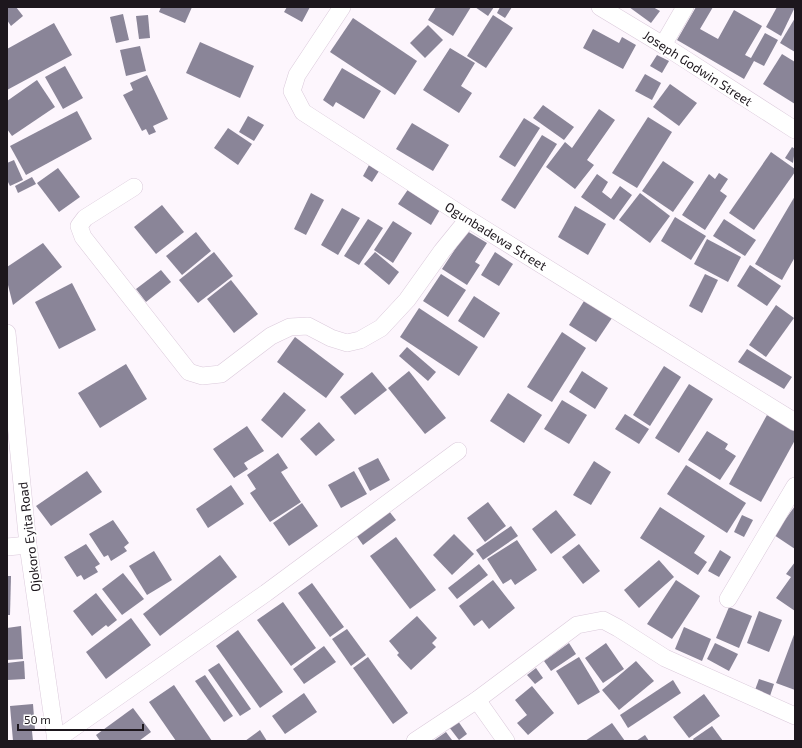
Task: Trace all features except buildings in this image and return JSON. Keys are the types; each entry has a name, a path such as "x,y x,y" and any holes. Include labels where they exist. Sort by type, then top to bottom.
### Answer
{"street":[{"name":"Ogunbadewa Street","path":"342,7 297,75 292,91 303,112 468,219 795,422"},
{"name":"Joseph Godwin Street","path":"600,7 663,45 795,130"},
{"path":"663,45 685,7"},
{"path":"134,187 85,218 79,226 83,236 189,372 202,376 221,374 271,336 290,327 308,326 331,338 347,343 360,340 381,328 407,300 442,251 468,219"},
{"name":"Ojokoro Eyita Road","path":"7,333 28,545 56,741"},
{"path":"56,741 266,593 458,452"},
{"path":"728,599 795,486"},
{"path":"7,547 28,545"},
{"path":"416,741 477,700 577,625 603,620 665,658 795,716"},
{"path":"477,700 506,741"}]}
